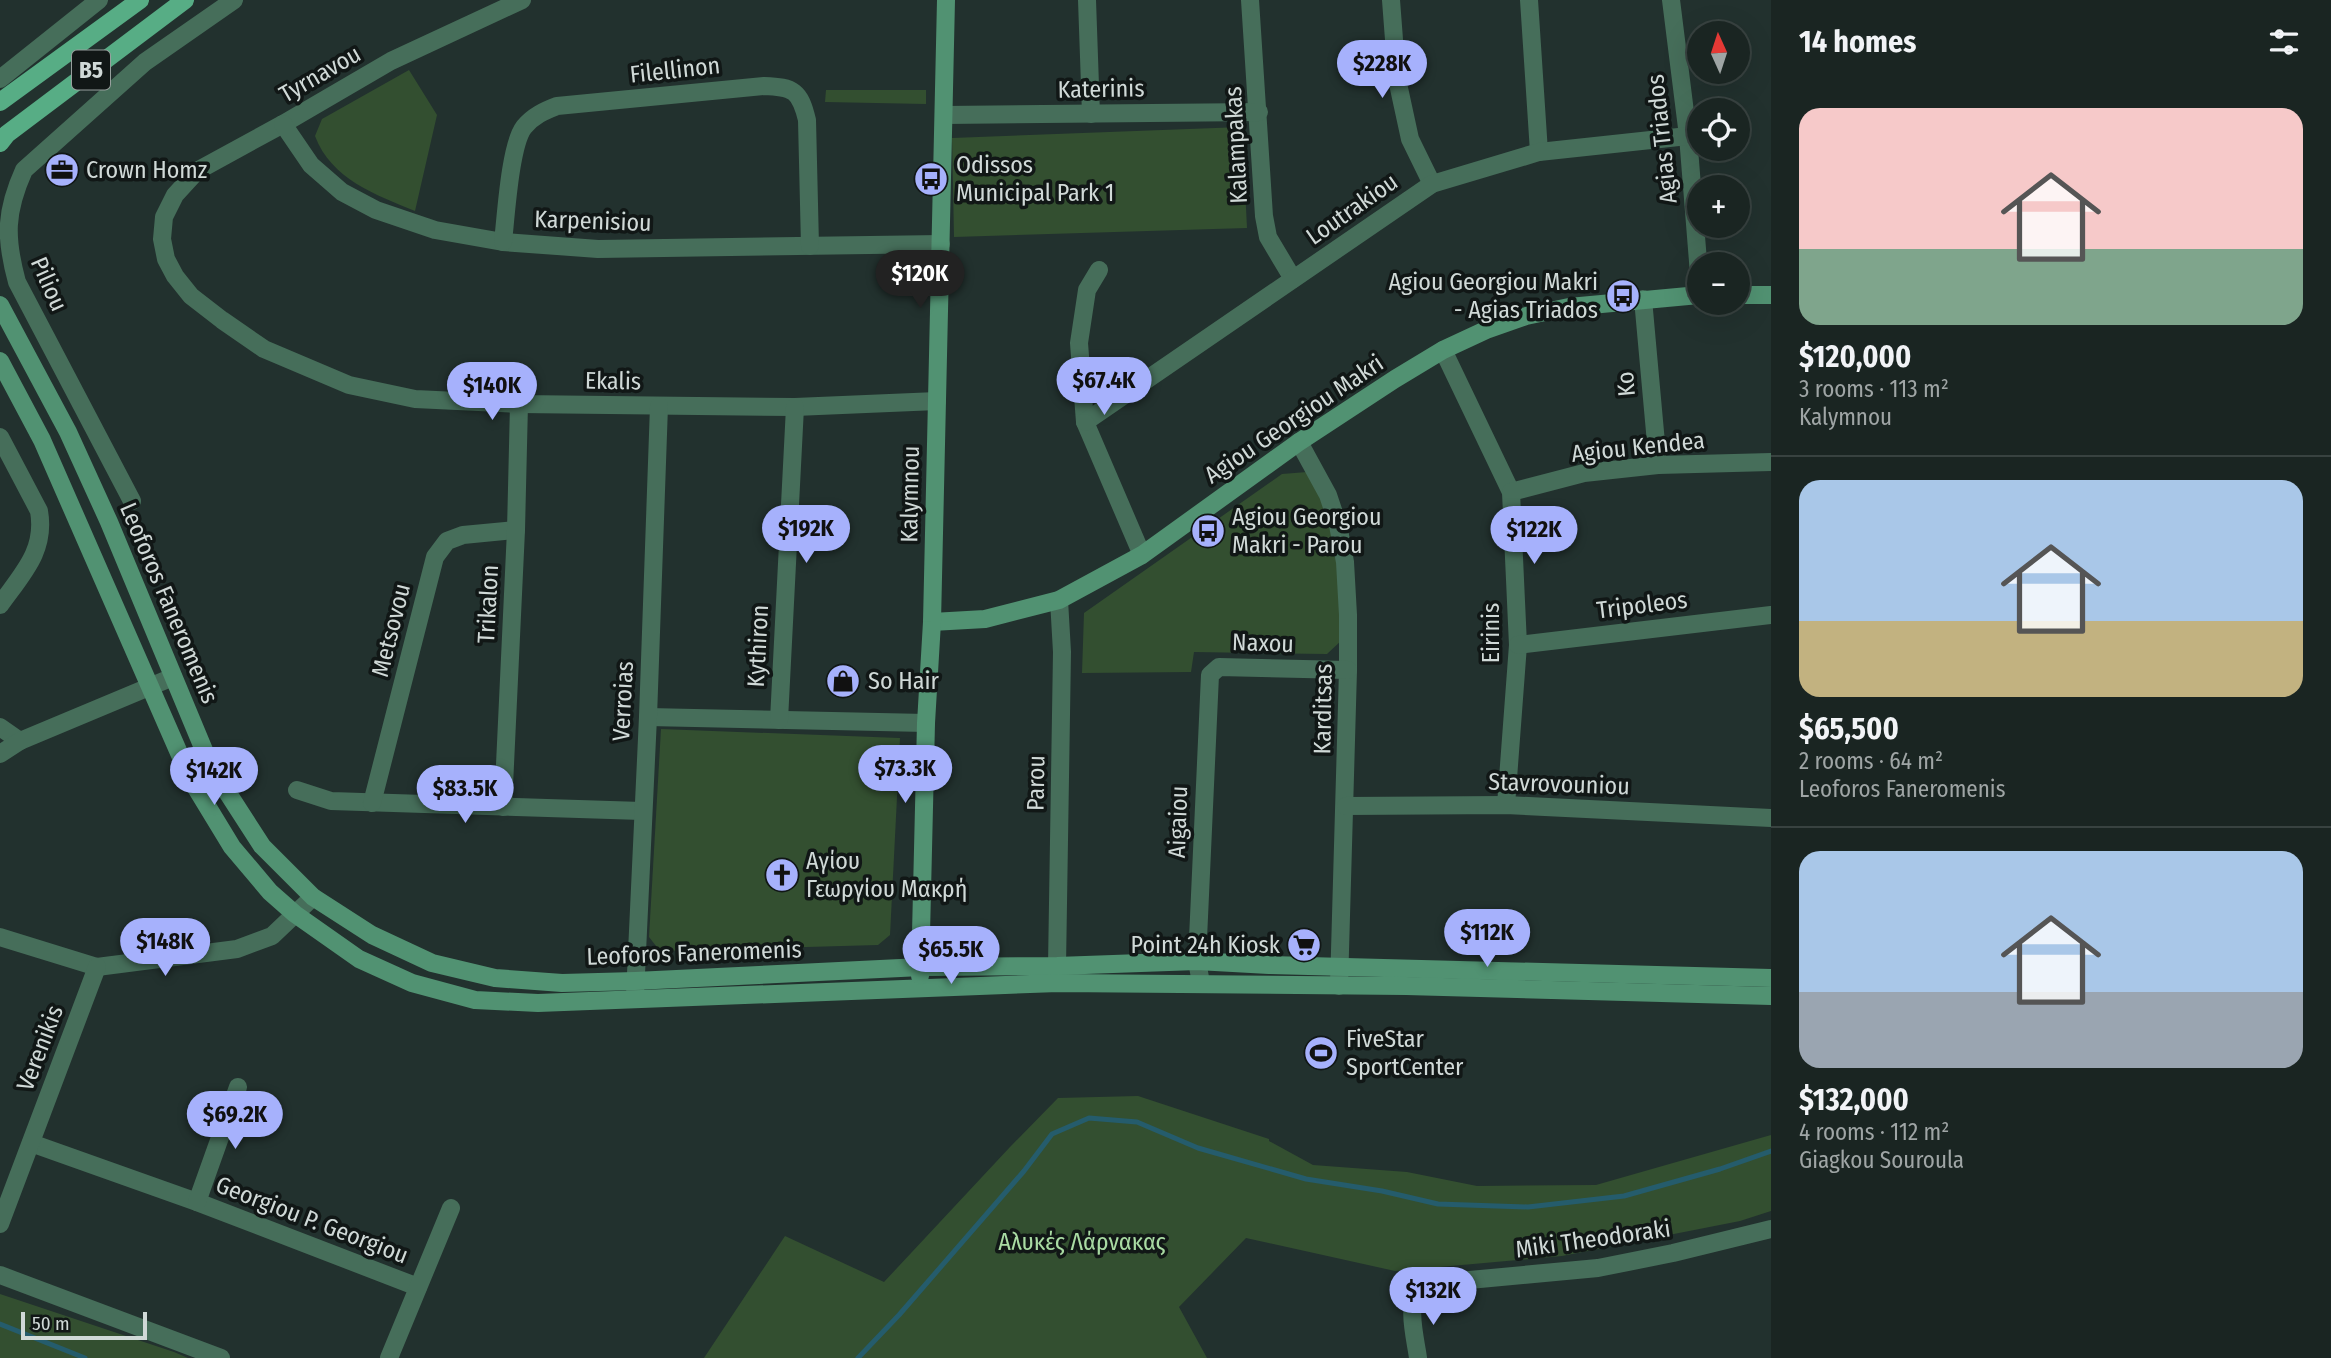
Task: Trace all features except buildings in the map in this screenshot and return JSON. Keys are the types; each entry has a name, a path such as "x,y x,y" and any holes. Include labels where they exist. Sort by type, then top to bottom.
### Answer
{"main road":[{"name":"B5","path":"0,102 139,0"},
{"name":"B5","path":"0,143 7,134 185,0"},
{"name":"Kalymnou","path":"920,989 926,723 932,622 946,0"},
{"path":"1750,295 1771,295"},
{"name":"Agiou Georgiou Makri","path":"932,622 985,619 1059,600 1142,555 1299,442 1443,350 1486,330 1526,316 1569,307 1687,296"},
{"name":"Leoforos Faneromenis","path":"0,305 68,432 109,522 211,766 262,846 313,897 372,935 432,963 495,978 635,990 920,989 1058,983 1201,983 1771,996"},
{"name":"Leoforos Faneromenis","path":"0,361 42,440 190,778 232,847 270,892 295,914 359,959 412,983 475,1000 538,1003 635,990 920,967 1197,961 1771,978"}],"street":[{"path":"0,79 99,0"},
{"name":"Piliou","path":"132,501 17,282 9,252 8,225 13,194 24,170 145,62 234,0"},
{"name":"Tyrnavou","path":"164,217 175,195 197,171 391,61 522,0"},
{"path":"1087,0 1091,114"},
{"name":"Kalampakas","path":"1250,0 1264,216 1268,237 1293,279"},
{"path":"1391,0 1399,91 1410,139 1432,184"},
{"path":"1529,0 1539,152"},
{"name":"Agias Triados","path":"1671,0 1687,128"},
{"name":"Filellinon","path":"503,242 515,148 523,128 537,114 557,106 783,86 795,92 803,103 807,120 810,246"},
{"name":"Katerinis","path":"944,115 1259,112"},
{"name":"Karpenisiou","path":"283,124 311,165 342,191 376,210 435,230 503,242 598,249 941,244"},
{"name":"Loutrakiou","path":"1085,422 1432,184 1539,152 1687,136"},
{"name":"Agias Triados","path":"1690,161 1697,252"},
{"name":"Ekalis","path":"164,217 162,239 166,259 191,296 264,349 349,385 415,399 519,404 794,407 937,401"},
{"path":"1099,270 1087,290 1079,343 1085,422 1142,555"},
{"name":"Ko","path":"1643,299 1658,464"},
{"name":"Eirinis","path":"1443,350 1511,492 1518,645 1506,805"},
{"name":"Trikalon","path":"503,807 519,404"},
{"name":"Verroias","path":"635,990 659,406"},
{"name":"Kythiron","path":"779,720 794,407"},
{"path":"0,437 39,511 41,523 39,547 0,605"},
{"name":"Karditsas","path":"1299,442 1328,495 1338,525 1345,562 1348,670 1339,986"},
{"name":"Agiou Kendea","path":"1511,492 1584,473 1658,464 1771,462"},
{"name":"Metsovou","path":"372,803 435,557 447,541 463,535 516,530"},
{"name":"Parou","path":"1057,966 1062,652 1059,600"},
{"name":"Tripoleos","path":"1518,645 1771,615"},
{"name":"Naxou","path":"1219,667 1348,670"},
{"name":"Aigaiou","path":"1201,983 1197,961 1209,683 1213,669 1219,667"},
{"path":"0,754 20,741 173,677"},
{"path":"648,717 926,723"},
{"path":"0,727 20,741"},
{"path":"297,790 331,801 642,811"},
{"name":"Stavrovouniou","path":"1346,806 1506,805 1771,818"},
{"path":"1,939 97,967 237,949 272,936 313,897"},
{"name":"Verenikis","path":"0,1224 97,967"},
{"path":"197,1202 238,1087"},
{"name":"Georgiou P. Georgiou","path":"30,1143 197,1202 418,1287"},
{"path":"389,1358 451,1208"},
{"name":"Miki Theodoraki","path":"1418,1358 1412,1309 1414,1299 1421,1289 1437,1283 1598,1268 1771,1229"},
{"path":"0,1276 221,1358"}],"green space":[{"path":"409,70 437,115 415,211 356,184 332,164 315,136 322,119"},
{"path":"826,90 926,90 926,104 825,102"},
{"path":"1242,127 1247,228 954,237 952,138"},
{"path":"1307,472 1326,504 1338,562 1343,639 1327,654 1194,652 1191,672 1082,673 1084,613 1282,474"},
{"path":"661,729 900,738 890,935 878,945 660,951 649,937"},
{"name":"Αλυκές Λάρνακας","path":"1138,1096 1269,1139 1313,1165 1407,1172 1477,1186 1596,1185 1771,1135 1771,1211 1740,1221 1562,1256 1395,1271 1246,1238 1179,1307 1207,1358 704,1358 785,1236 884,1282 1058,1098"},
{"path":"0,1294 174,1352 188,1358 0,1358"}],"waterway":[{"path":"858,1358 899,1315 1024,1171 1052,1134 1089,1118 1137,1122 1198,1148 1306,1179 1382,1191 1438,1204 1528,1207 1624,1196 1720,1169 1771,1151"},
{"path":"0,1324 85,1358"}],"place":[{"name":"Crown Homz","path":"62,170"},
{"name":"Odissos Municipal Park 1","path":"931,179"},
{"name":"Agiou Georgiou Makri - Agias Triados","path":"1623,296"},
{"name":"Agiou Georgiou Makri - Parou","path":"1208,531"},
{"name":"So Hair","path":"843,681"},
{"name":"Αγίου Γεωργίου Μακρή","path":"782,875"},
{"name":"Point 24h Kiosk","path":"1304,945"},
{"name":"FiveStar SportCenter","path":"1321,1053"}]}
